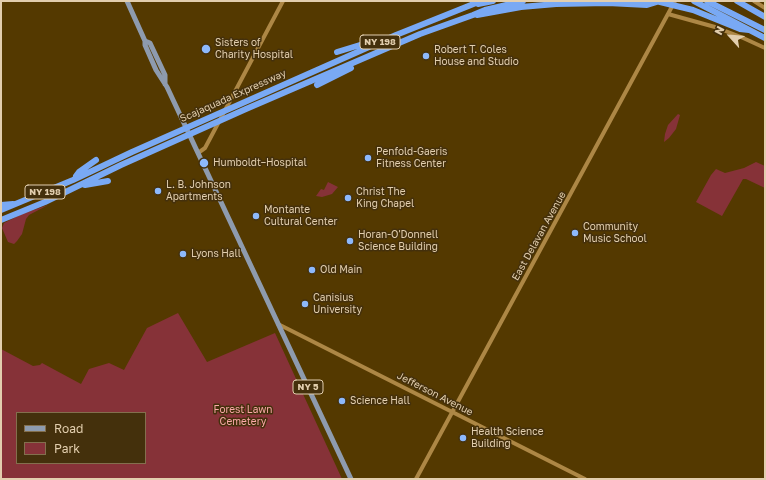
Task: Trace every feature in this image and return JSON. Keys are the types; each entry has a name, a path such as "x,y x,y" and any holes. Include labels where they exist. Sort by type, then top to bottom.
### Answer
{"highway":[{"path":"475,4 481,1"},
{"path":"475,4 493,1"},
{"path":"473,15 484,10 523,1"},
{"path":"655,1 693,10 740,29 749,30"},
{"path":"473,15 567,3 651,5 660,1"},
{"path":"694,1 765,38"},
{"path":"707,1 765,30"},
{"path":"737,1 765,17"},
{"name":"Scajaquada Expressway","path":"1,210 73,180 132,152 396,35 475,4"},
{"name":"Scajaquada Expressway","path":"1,220 80,186 122,165 246,109 439,26 473,15"},
{"path":"337,52 396,35"},
{"path":"317,85 352,67 360,61"},
{"path":"73,180 79,172 96,160"},
{"path":"80,186 108,181"},
{"path":"1,205 18,204"}],"main road":[{"name":"NY 5","path":"127,1 145,41 150,43 165,75 166,84 184,124 352,479"}],"street":[{"path":"198,153 205,148 284,1"},
{"name":"East Delavan Avenue","path":"416,479 675,1"},
{"path":"754,1 765,8"},
{"path":"669,13 715,27 765,48"},
{"name":"Jefferson Avenue","path":"278,324 585,479"}],"green space":[{"path":"678,114 680,115 676,129 664,142 668,125"},
{"path":"756,162 765,166 765,188 743,179 722,216 696,202 716,169 725,173 744,168"},
{"path":"328,182 338,187 332,194 322,197 316,196 321,189 324,190"},
{"path":"48,205 29,215 26,219 22,234 17,241 14,244 8,242 2,228 4,223 22,214"},
{"name":"Forest Lawn Cemetery","path":"178,313 207,362 275,333 342,479 1,479 1,349 33,366 40,365 42,363 81,384 89,369 109,363 124,370 147,328"}],"place":[{"name":"Sisters of Charity Hospital","path":"206,49"},
{"name":"Robert T. Coles House and Studio","path":"426,56"},
{"name":"Penfold-Gaeris Fitness Center","path":"368,158"},
{"name":"Humboldt–Hospital","path":"204,163"},
{"name":"L. B. Johnson Apartments","path":"158,191"},
{"name":"Christ The King Chapel","path":"348,198"},
{"name":"Montante Cultural Center","path":"256,216"},
{"name":"Community Music School","path":"575,233"},
{"name":"Horan-O'Donnell Science Building","path":"350,241"},
{"name":"Lyons Hall","path":"183,254"},
{"name":"Old Main","path":"312,270"},
{"name":"Canisius University","path":"305,304"},
{"name":"Science Hall","path":"342,401"},
{"name":"Health Science Building","path":"463,438"}]}
